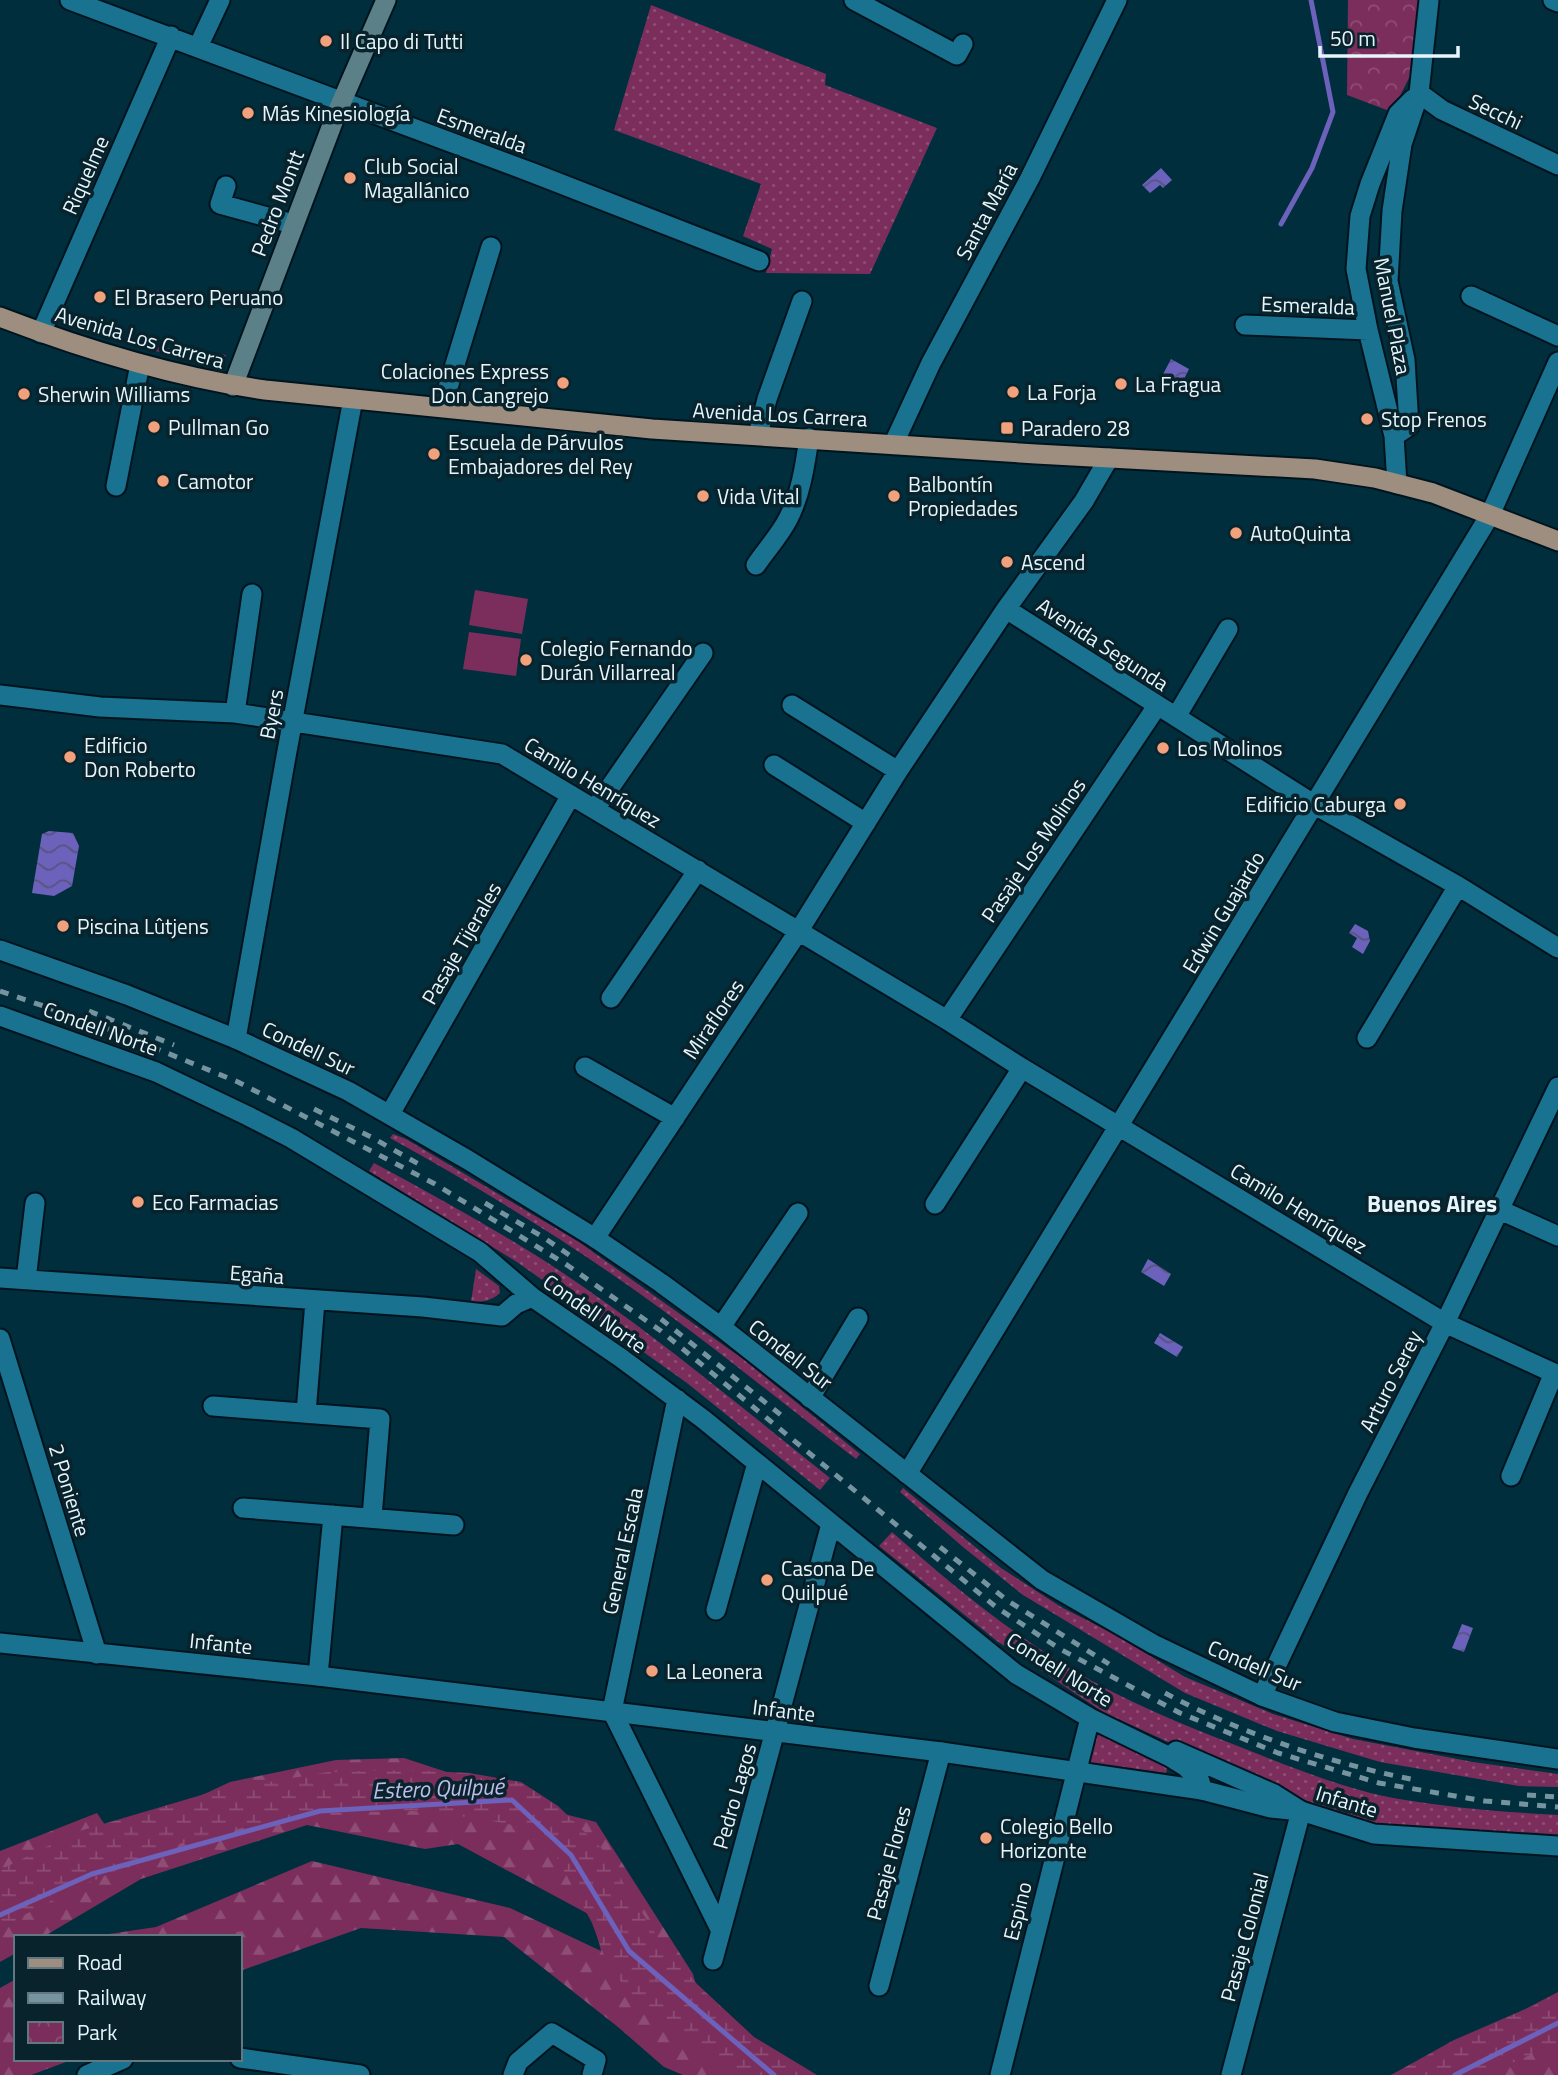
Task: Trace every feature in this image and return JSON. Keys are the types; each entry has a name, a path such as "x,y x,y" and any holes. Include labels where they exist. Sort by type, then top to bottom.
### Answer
{"main road":[{"name":"Pedro Montt","path":"233,386 293,224 386,0"},
{"name":"Avenida Los Carrera","path":"0,317 41,333 140,364 233,386 646,428 1315,469 1433,493 1558,541"}],"street":[{"name":"Esmeralda","path":"70,0 533,173 759,261"},
{"path":"198,47 220,0"},
{"path":"854,0 957,55 963,44"},
{"name":"Santa María","path":"894,443 931,363 1030,178 1117,0"},
{"name":"Manuel Plaza","path":"1394,436 1409,426 1405,360 1388,281 1391,222 1402,144 1419,93 1429,0"},
{"name":"Riquelme","path":"41,333 171,36"},
{"name":"Manuel Plaza","path":"1397,484 1394,436 1356,269 1360,216 1370,184 1398,114 1419,93"},
{"name":"Secchi","path":"1419,93 1442,110 1558,165"},
{"path":"226,186 220,204 293,224"},
{"path":"442,407 491,247"},
{"path":"1471,296 1558,336"},
{"path":"758,435 767,399 802,301"},
{"name":"Esmeralda","path":"1245,325 1368,330"},
{"name":"Edwin Guajardo","path":"907,1474 1490,515 1558,362"},
{"path":"116,486 140,364"},
{"name":"Byers","path":"236,1039 353,399"},
{"path":"756,565 783,528 791,512 804,471 809,438"},
{"name":"Miraflores","path":"595,1238 798,932 898,771 1006,609 1084,501 1109,458"},
{"path":"235,713 252,594"},
{"name":"Avenida Segunda","path":"1006,609 1315,805 1458,886 1558,947"},
{"name":"Avenida Segunda","path":"1176,717 1228,629"},
{"path":"595,809 703,653"},
{"name":"Camilo Henríquez","path":"0,695 100,707 235,713 502,754 947,1020 1445,1323 1556,1374"},
{"path":"792,705 898,771"},
{"name":"Pasaje Los Molinos","path":"947,1020 1157,706"},
{"path":"774,765 866,823"},
{"name":"Pasaje Tijerales","path":"390,1115 571,794"},
{"path":"611,998 698,870"},
{"path":"1367,1038 1458,886"},
{"name":"Condell Sur","path":"0,950 127,995 236,1039 348,1091 595,1238 721,1327 1042,1580 1153,1644 1262,1696 1335,1722 1414,1738 1558,1759"},
{"name":"Condell Norte","path":"0,1016 156,1072 280,1133 480,1252 524,1300 677,1399 1016,1674 1090,1718 1114,1728 1185,1767 1199,1781 1202,1790"},
{"path":"585,1067 676,1118"},
{"path":"935,1204 1022,1068"},
{"name":"Arturo Serey","path":"1262,1696 1357,1493 1445,1323 1558,1087"},
{"path":"26,1280 35,1203"},
{"path":"1500,1210 1558,1236"},
{"path":"721,1327 798,1213"},
{"name":"Egaña","path":"0,1278 502,1316 524,1300"},
{"path":"306,1413 315,1301"},
{"path":"810,1398 858,1318"},
{"name":"2 Poniente","path":"0,1339 97,1654"},
{"path":"1511,1476 1556,1374"},
{"name":"General Escala","path":"612,1711 677,1399"},
{"path":"213,1406 380,1419 372,1517"},
{"path":"716,1610 757,1463"},
{"path":"243,1508 454,1525"},
{"path":"318,1676 333,1515"},
{"name":"Pedro Lagos","path":"713,1960 831,1524"},
{"name":"Infante","path":"0,1643 318,1676 942,1752 1202,1790 1271,1808 1301,1811 1374,1834 1558,1846"},
{"path":"612,1711 720,1929"},
{"name":"Espino","path":"1000,2075 1090,1718"},
{"name":"Condell Norte","path":"1114,1728 1139,1734 1274,1794 1301,1811"},
{"name":"Pasaje Flores","path":"879,1986 942,1752"},
{"name":"Pasaje Colonial","path":"1231,2075 1301,1811"},
{"path":"513,2075 518,2062 552,2033 596,2060 592,2075"},
{"path":"242,2058 360,2075"},
{"path":"87,2075 118,2061"}],"green space":[{"path":"1348,0 1419,0 1418,36 1411,74 1392,112 1347,95"},
{"path":"651,5 826,74 825,85 937,128 870,274 766,273 772,249 743,236 761,184 614,130"},
{"path":"127,343 226,355 220,369"},
{"path":"475,590 528,599 522,634 469,625"},
{"path":"469,632 521,639 516,676 463,669"},
{"path":"393,1134 406,1139 579,1242 743,1359 860,1454 856,1459 686,1327 596,1263 494,1198 390,1138"},
{"path":"374,1163 508,1238 617,1310 830,1478 820,1490 687,1383 517,1262 369,1171"},
{"path":"476,1269 499,1286 500,1293 487,1300 471,1302"},
{"path":"903,1488 1001,1568 1061,1607 1114,1634 1185,1677 1273,1714 1353,1739 1473,1762 1558,1774 1558,1787 1519,1786 1380,1762 1277,1731 1185,1693 1023,1595 900,1492"},
{"path":"892,1532 964,1593 1039,1649 1092,1681 1151,1710 1288,1766 1363,1791 1439,1805 1558,1815 1558,1838 1378,1826 1341,1817 1277,1792 1103,1712 997,1641 879,1546"},
{"path":"1096,1730 1169,1763 1166,1773 1088,1763"},
{"path":"404,1758 526,1798 564,1814 596,1822 693,1974 700,2001 792,2075 683,2075 664,2067 504,1937 361,1928 242,1970 242,1935 102,1935 156,1927 312,1861 510,1908 601,1951 592,1916 458,1844 425,1849 307,1825 141,1879 46,1935 14,1935 14,1954 0,1962 0,1851 97,1813 113,1837 230,1782 336,1760"},
{"path":"406,1770 469,1773 521,1782 558,1806 603,1850 662,1944 697,1984 754,2037 817,2075 732,2075 667,2028 625,1988 605,1958 592,1923 555,1854 513,1825 477,1818 412,1811 326,1813 267,1822 182,1843 138,1860 36,1908 0,1930 0,1870 76,1832 215,1791 328,1772"},
{"path":"237,1918 243,1931 215,1935 185,1934 187,1921"},
{"path":"14,1980 14,2061 69,2061 31,2075 0,2075 0,1988"},
{"path":"1558,1992 1558,2075 1399,2075"},
{"path":"1558,1995 1558,2043 1484,2075 1391,2075 1454,2040"}],"water":[{"path":"1161,168 1172,180 1163,188 1160,185 1150,193 1142,185"},
{"path":"1171,359 1189,369 1183,381 1178,379 1172,389 1159,382"},
{"path":"49,831 73,833 79,846 72,886 54,896 32,893 42,834"},
{"path":"1355,924 1368,931 1370,941 1363,954 1352,947 1357,938 1349,933"},
{"path":"1148,1259 1171,1274 1164,1286 1141,1272"},
{"path":"1160,1333 1183,1347 1177,1357 1154,1343"},
{"path":"1462,1624 1473,1628 1464,1652 1452,1648"}],"waterway":[{"path":"1281,224 1312,168 1333,112 1311,0"},
{"name":"Estero Quilpué","path":"0,1915 92,1874 320,1811 512,1800 571,1855 629,1951 774,2075"},
{"name":"Estero Quilpué","path":"1455,2075 1558,2023"}],"railway":[{"path":"0,991 101,1026 238,1082 435,1184 567,1265 661,1331 996,1607 1060,1649 1180,1713 1278,1753 1379,1783 1485,1801 1558,1807"},
{"path":"89,1011 174,1045"},
{"path":"314,1109 422,1166"},
{"path":"485,1203 572,1257"},
{"path":"661,1319 781,1415"},
{"path":"940,1547 1008,1601 1109,1664"},
{"path":"1165,1693 1255,1734 1353,1766 1416,1780"},
{"path":"1527,1795 1558,1797"}],"place":[{"name":"Il Capo di Tutti","path":"326,41"},
{"name":"Más Kinesiología","path":"248,113"},
{"name":"Club Social Magallánico","path":"350,178"},
{"name":"El Brasero Peruano","path":"100,297"},
{"name":"Colaciones Express Don Cangrejo","path":"563,383"},
{"name":"La Fragua","path":"1121,384"},
{"name":"La Forja","path":"1013,392"},
{"name":"Sherwin Williams","path":"24,394"},
{"name":"Stop Frenos","path":"1367,419"},
{"name":"Pullman Go","path":"154,427"},
{"name":"Paradero 28","path":"1007,428"},
{"name":"Escuela de Párvulos Embajadores del Rey","path":"434,454"},
{"name":"Camotor","path":"163,481"},
{"name":"Vida Vital","path":"703,496"},
{"name":"Balbontín Propiedades","path":"894,496"},
{"name":"AutoQuinta","path":"1236,533"},
{"name":"Ascend","path":"1007,562"},
{"name":"Colegio Fernando Durán Villarreal","path":"526,660"},
{"name":"Los Molinos","path":"1163,748"},
{"name":"Edificio Don Roberto","path":"70,757"},
{"name":"Edificio Caburga","path":"1400,804"},
{"name":"Piscina Lûtjens","path":"63,926"},
{"name":"Eco Farmacias","path":"138,1202"},
{"name":"Casona De Quilpué","path":"767,1580"},
{"name":"La Leonera","path":"652,1671"},
{"name":"Colegio Bello Horizonte","path":"986,1838"}],"district":[{"name":"Buenos Aires","path":"1432,1203"}]}
